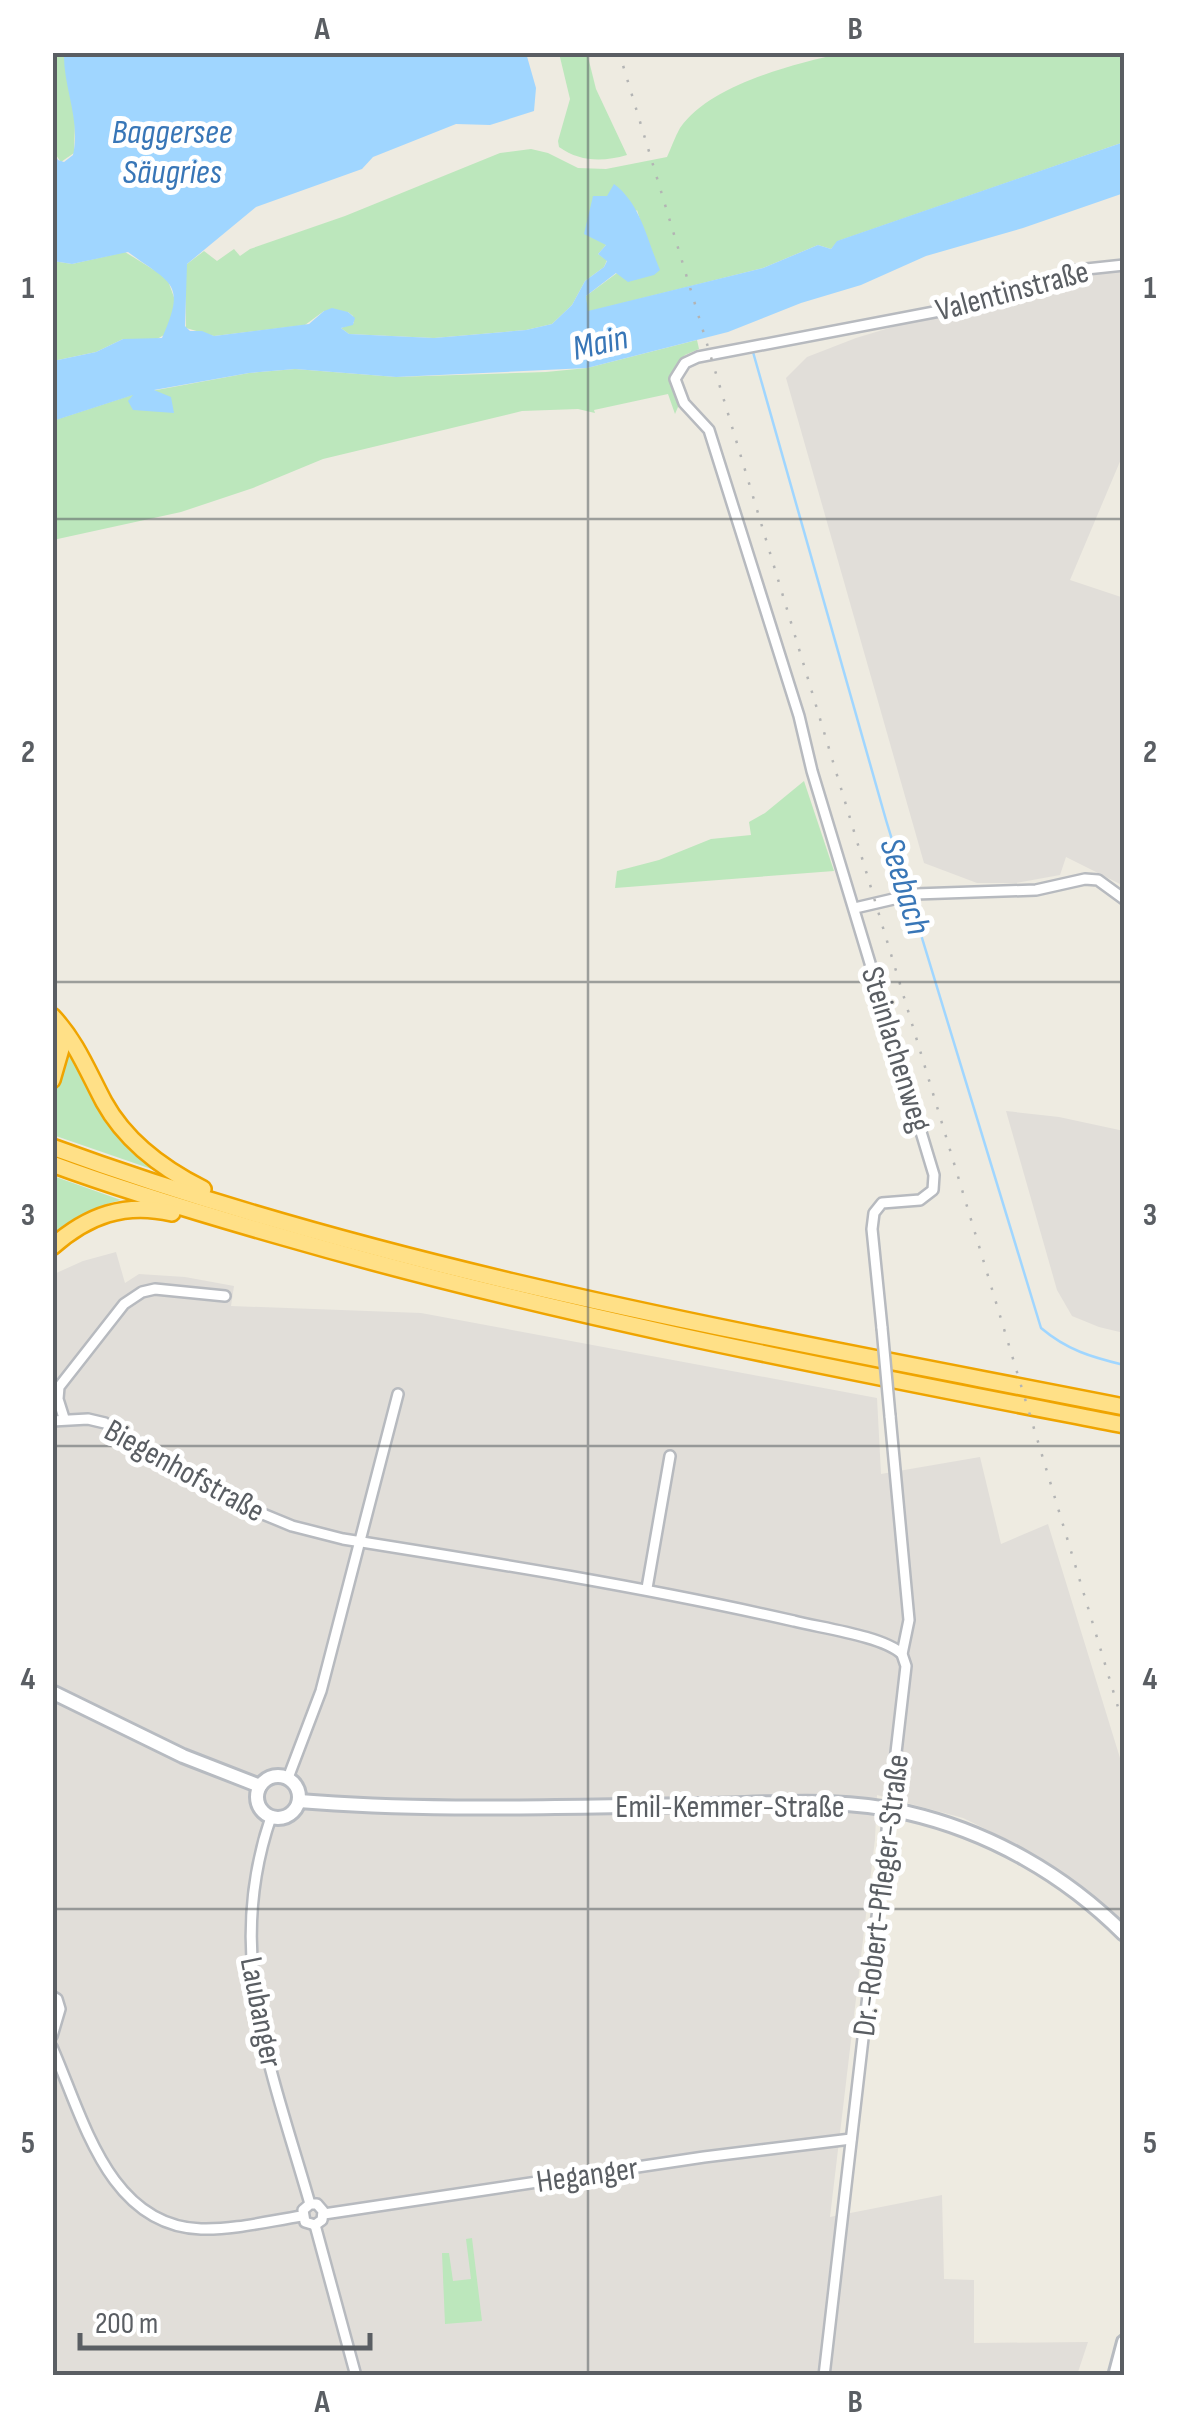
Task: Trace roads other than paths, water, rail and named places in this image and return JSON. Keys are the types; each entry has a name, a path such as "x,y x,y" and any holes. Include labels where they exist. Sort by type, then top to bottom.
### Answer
{"highway":[{"path":"52,1018 61,1048 52,1080"},
{"path":"52,1018 69,1033 106,1106 134,1142 237,1215"},
{"path":"52,1147 370,1262 790,1360 1124,1425"},
{"path":"52,1164 237,1215 536,1287 1124,1407"},
{"path":"52,1247 77,1226 116,1210 237,1215"}],"street":[{"name":"Valentinstraße","path":"855,908 709,430 684,403 675,380 684,363 698,356 950,310 1078,270 1124,265"},
{"path":"855,908 914,894 1036,890 1085,879 1098,880 1124,899"},
{"name":"Steinlachenweg","path":"855,908 932,1165 934,1190"},
{"name":"Dr.-Robert-Pfleger-Straße","path":"824,2376 891,1810 906,1666 902,1654 909,1620 872,1229 874,1213 882,1204 920,1200 934,1190"},
{"name":"Biegenhofstraße","path":"64,1418 59,1387 133,1297 155,1288 225,1296"},
{"path":"288,1778 314,1716 398,1394"},
{"name":"Biegenhofstraße","path":"52,1420 88,1418 120,1430 226,1496 276,1520 362,1542 647,1588 840,1632 890,1646 902,1654"},
{"path":"647,1588 670,1456"},
{"path":"52,1692 183,1756 260,1786"},
{"path":"273,1776 288,1778 298,1788 300,1800 292,1814 271,1818 258,1806 256,1795 260,1786 273,1776"},
{"name":"Emil-Kemmer-Straße","path":"300,1800 449,1806 791,1804 891,1810 941,1822 1019,1856 1084,1898 1124,1934"},
{"name":"Laubanger","path":"271,1818 250,1903 251,1977 310,2204"},
{"path":"52,1996 57,1998 60,2008 52,2036"},
{"path":"52,2047 110,2176 136,2206 167,2222 202,2229 302,2216"},
{"name":"Heganger","path":"324,2214 850,2139"},
{"path":"310,2204 318,2204 324,2214 315,2225 302,2216 304,2207 310,2204"},
{"path":"315,2225 356,2376"},
{"path":"1116,2376 1124,2342"}],"water":[{"path":"64,53 526,53 536,88 534,111 490,125 456,124 373,157 362,169 256,207 187,264 185,326 190,331 214,336 309,324 332,308 355,318 353,325 341,328 349,334 434,338 552,324 572,305 585,281 607,261 598,254 606,245 584,234 593,196 607,196 614,184 637,212 660,270 628,282 616,273 586,296 588,311 763,268 818,245 831,249 837,241 1124,142 1124,193 926,256 861,285 801,303 728,332 587,368 396,377 295,369 249,373 154,390 171,397 174,413 133,410 128,401 133,395 53,421 53,361 96,352 123,339 162,338 174,295 164,279 128,252 72,264 53,261 53,151 64,162 73,155 75,142"}],"waterway":[{"name":"Seebach","path":"753,352 886,820 1041,1328 1080,1352 1124,1365"}],"railway":[{"path":"619,52 1124,1727"}],"water label":[{"name":"Baggersee Säugries","path":"172,151"},
{"name":"Main","path":"600,342"}]}
